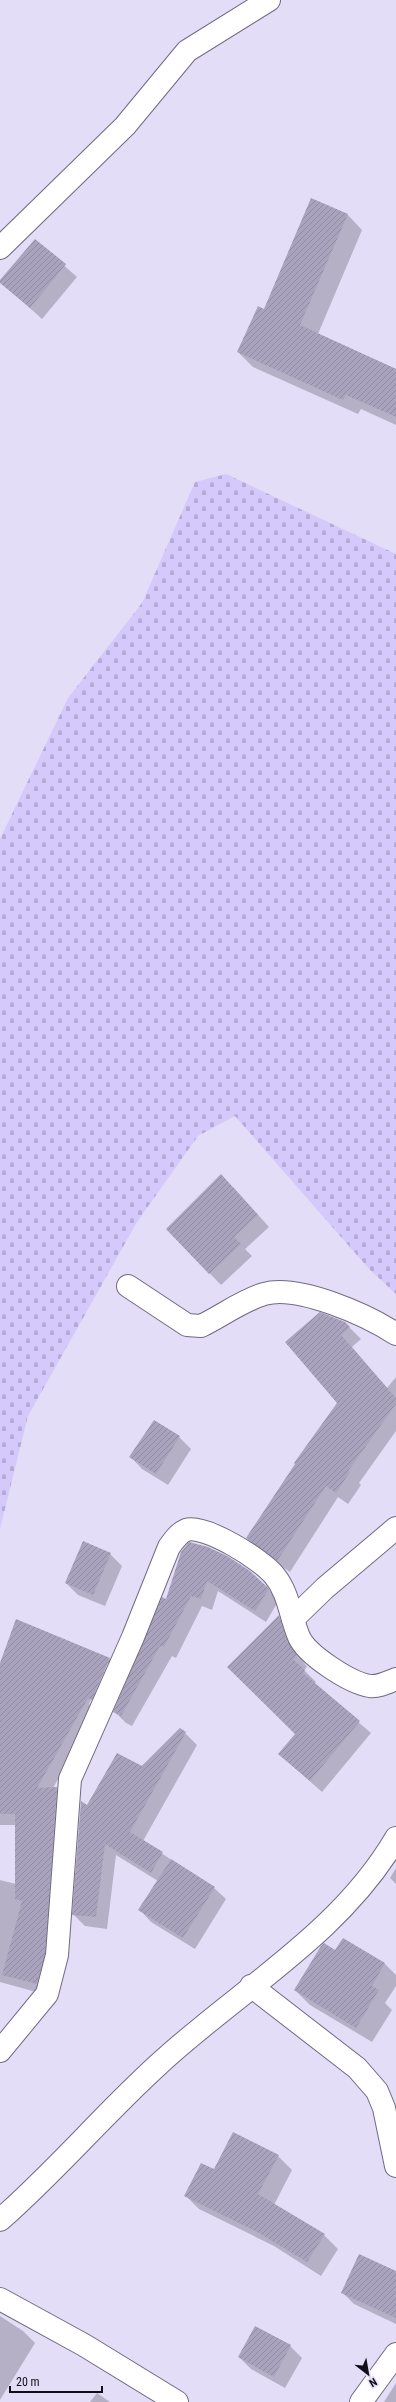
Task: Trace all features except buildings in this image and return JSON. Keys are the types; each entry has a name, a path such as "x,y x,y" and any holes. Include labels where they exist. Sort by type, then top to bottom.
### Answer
{"street":[{"path":"0,248 124,126 187,51 269,0"},
{"path":"128,1286 194,1327 201,1326 247,1301 266,1294 296,1292 354,1312 381,1324 396,1334"},
{"path":"293,1619 325,1588 396,1528"},
{"path":"0,2051 46,1994 57,1954 70,1779 133,1637 169,1547 178,1536 186,1530 196,1529 208,1533 258,1560 274,1574 284,1590 299,1638 312,1655 358,1683 371,1686 384,1684 396,1679"},
{"path":"0,2220 160,2063 251,1986 313,1938 354,1898 396,1838"},
{"path":"251,1986 357,2068 377,2091 390,2108 396,2166"},
{"path":"0,2299 84,2345 177,2402"},
{"path":"361,2402 396,2354"}],"green space":[{"path":"226,474 396,554 396,1294 370,1270 235,1116 198,1136 137,1222 28,1416 0,1529 0,839 68,698 142,603 195,482"}]}
